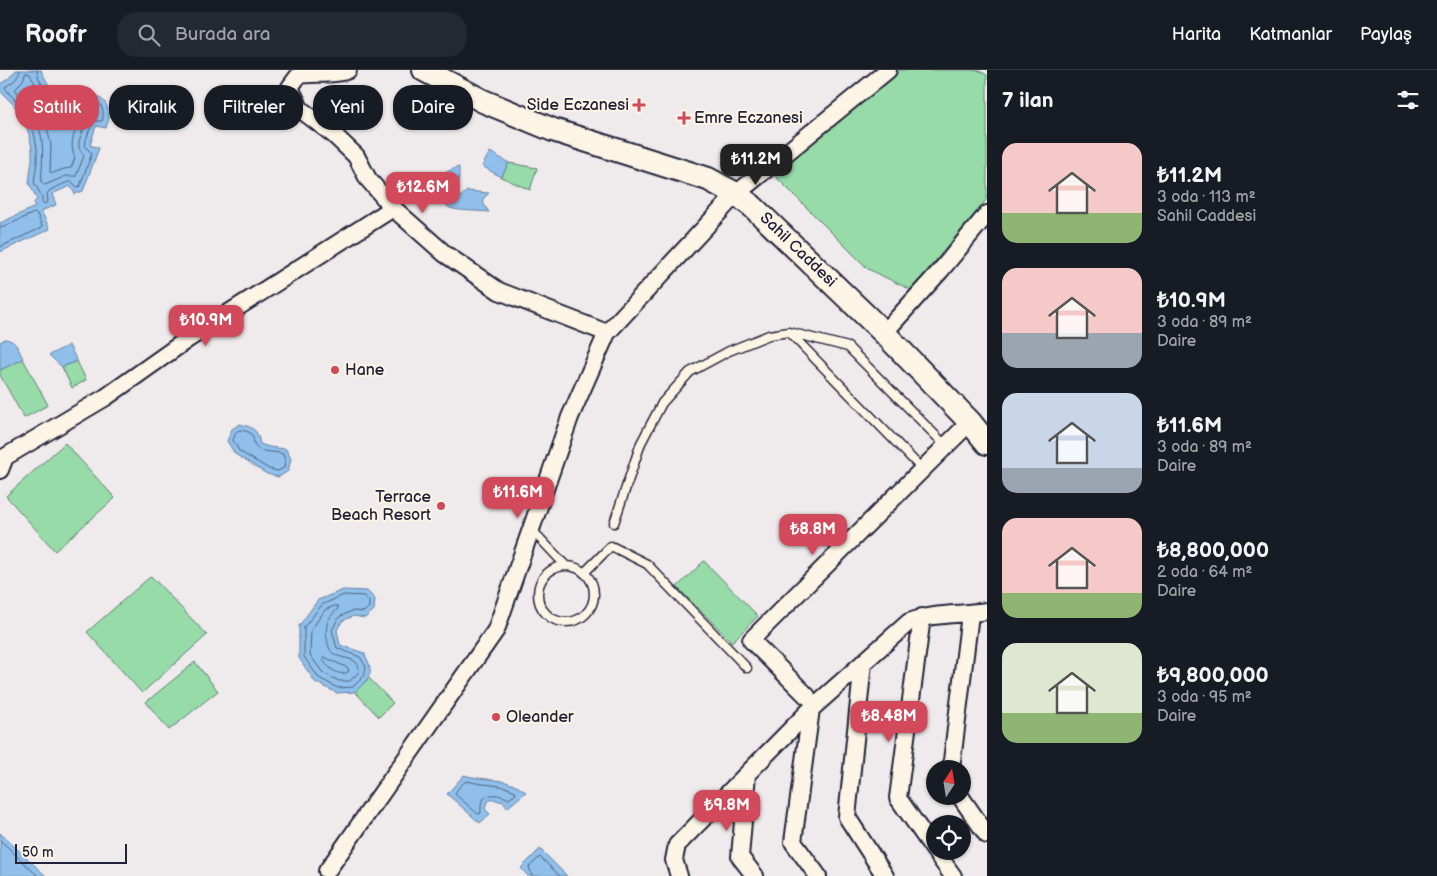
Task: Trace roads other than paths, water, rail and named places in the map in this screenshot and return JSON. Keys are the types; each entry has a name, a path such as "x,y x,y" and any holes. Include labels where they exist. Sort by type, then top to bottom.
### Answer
{"main road":[{"name":"Sahil Caddesi","path":"424,70 483,101 553,130 708,179 736,194 752,206 884,333 970,422 987,443"}],"street":[{"path":"348,70 343,72 299,74 290,87 300,109 356,156 368,179 393,208 445,254 499,291 607,333"},
{"path":"327,871 496,630 570,417 607,333 736,194 888,70"},
{"path":"2,462 106,397 188,339 393,208"},
{"path":"884,333 987,214"},
{"path":"818,876 793,842 809,702 751,640 970,422"},
{"path":"679,876 674,860 677,845 747,774 809,702 863,663 909,622 922,617 987,611"},
{"path":"952,760 970,614"},
{"path":"922,617 898,798 926,838"},
{"path":"863,663 847,817 885,876"},
{"path":"747,774 740,857 755,876"},
{"path":"966,805 987,835"},
{"path":"941,860 953,876"}],"lane":[{"path":"789,332 922,469"},
{"path":"614,523 641,443 662,403 690,372 729,351 769,335 789,332 848,347 946,446"},
{"path":"531,529 566,566"},
{"path":"584,574 611,546 647,564 747,668"},
{"path":"566,566 576,568 590,581 593,590 593,600 590,609 583,616 575,621 565,622 548,616 542,610 538,593 539,585 550,571 566,566"}],"water":[{"path":"16,70 41,70 50,85 15,85 15,107 0,91 0,84 8,79"},
{"path":"99,97 106,104 109,112 106,128 99,127"},
{"path":"27,130 95,130 90,145 99,148 83,191 75,194 70,186 52,194 56,205 41,211 50,229 0,252 0,223 35,207 34,203 37,199 29,183 32,148"},
{"path":"490,152 509,163 501,177 482,166"},
{"path":"459,167 459,181 453,192 460,197 467,191 489,193 483,199 484,205 489,212 453,209 443,202 438,184 442,176 450,170"},
{"path":"5,339 14,343 23,359 0,370 0,342"},
{"path":"69,345 77,361 62,367 49,355"},
{"path":"240,424 254,430 258,435 260,444 286,449 291,459 288,471 279,477 267,474 235,454 227,441 232,429"},
{"path":"343,590 367,591 375,599 374,610 365,618 353,616 342,621 337,630 340,645 364,653 370,674 355,692 337,693 315,682 299,658 299,626 318,600"},
{"path":"464,775 503,781 526,792 507,808 503,802 493,799 487,802 485,809 490,814 480,823 447,794"},
{"path":"0,833 46,876 0,876"},
{"path":"540,849 567,876 528,876 521,868"}],"place":[{"name":"Side Eczanesi","path":"639,105"},
{"name":"Emre Eczanesi","path":"684,118"},
{"name":"Hane","path":"335,370"},
{"name":"Terrace Beach Resort","path":"441,506"},
{"name":"Oleander","path":"496,717"}]}
